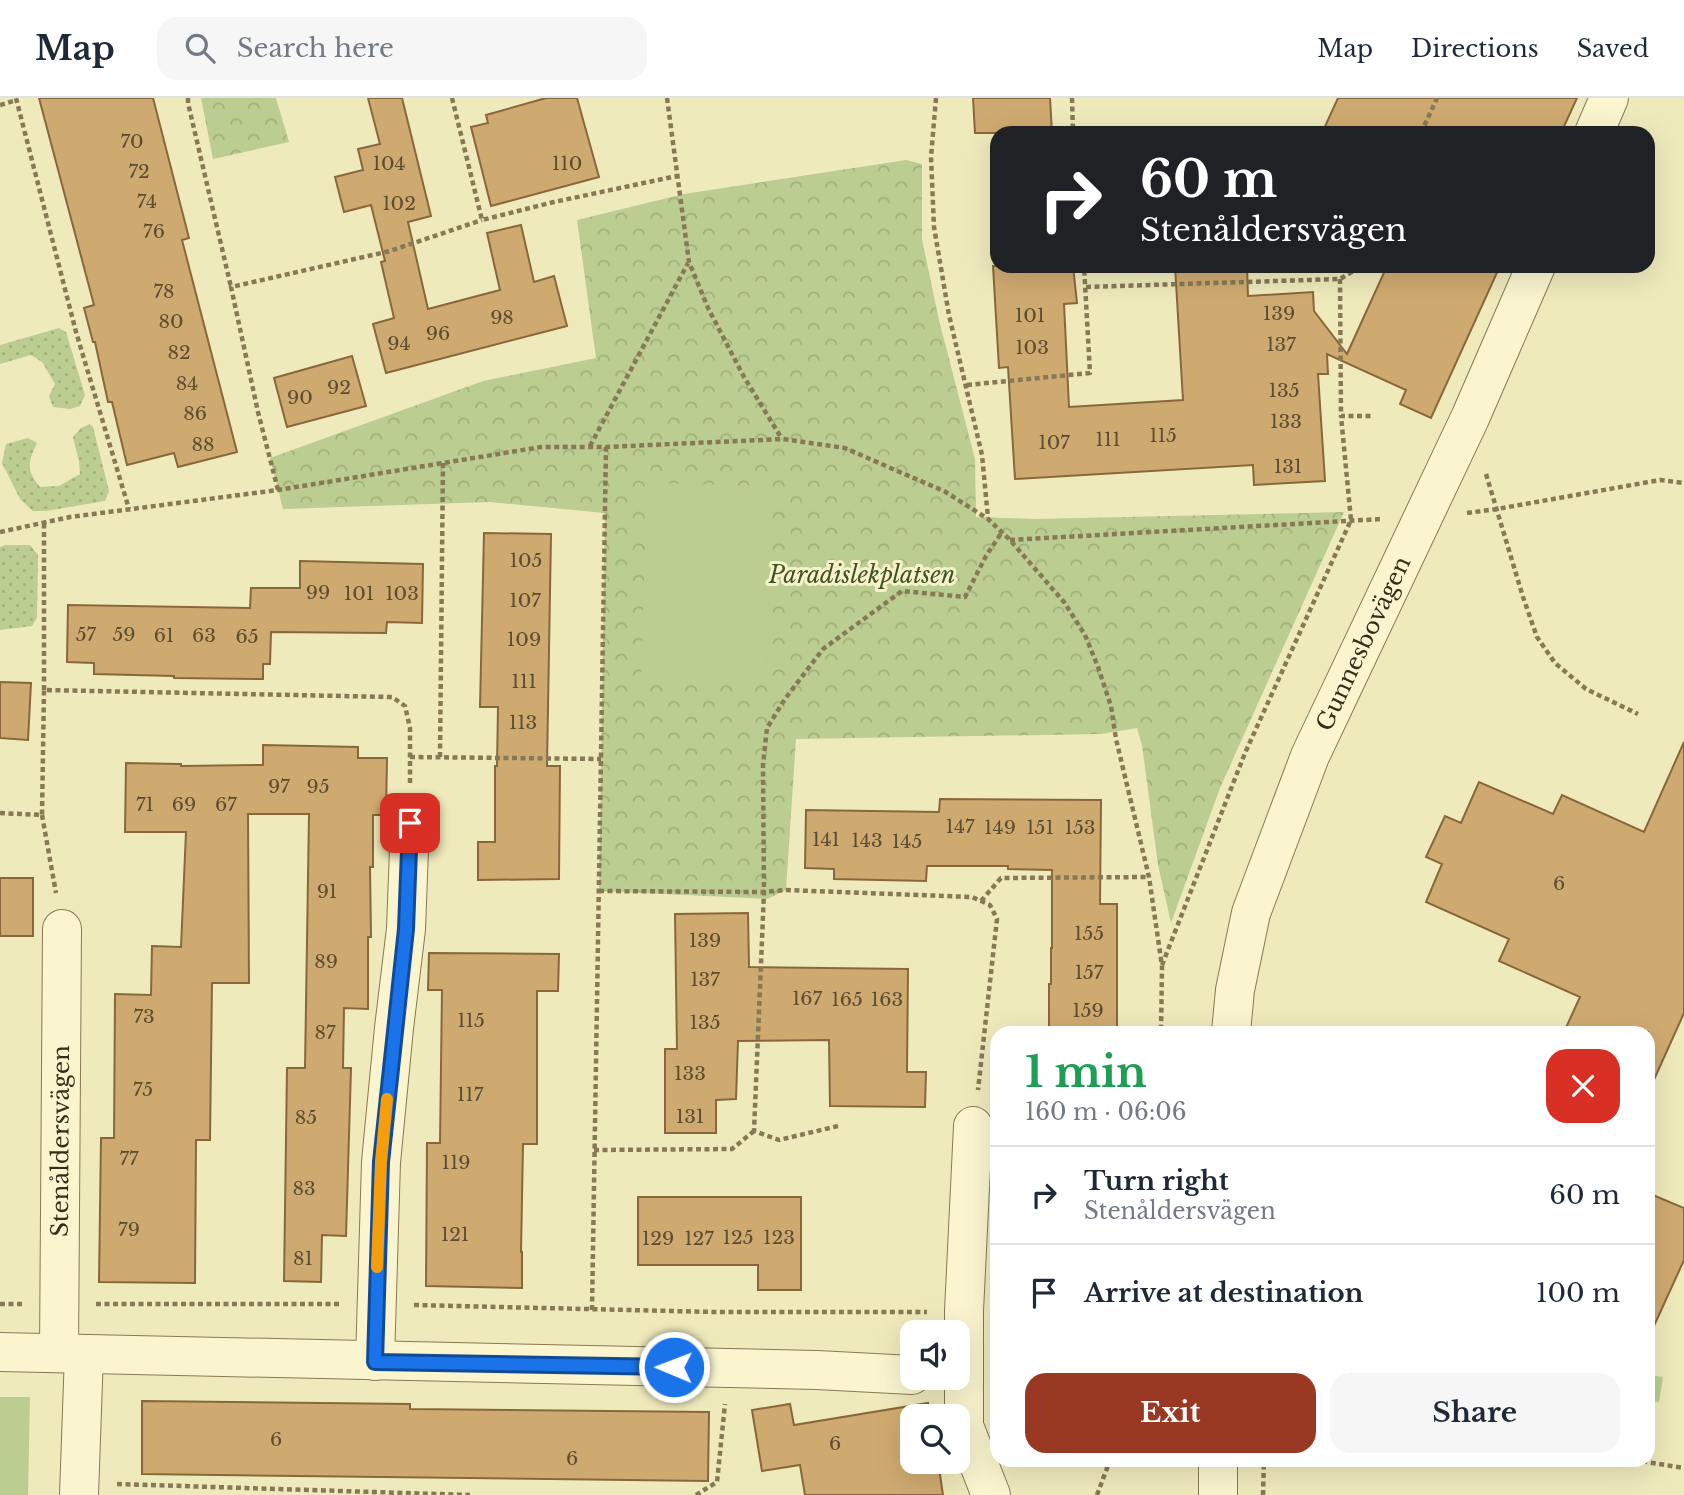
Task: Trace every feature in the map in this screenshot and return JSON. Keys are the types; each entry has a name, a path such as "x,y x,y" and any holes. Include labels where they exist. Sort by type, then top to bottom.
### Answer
{"street":[{"path":"1597,126 1609,98"},
{"name":"Gunnesbovägen","path":"1232,1026 1235,990 1251,913 1284,822 1316,744 1469,418 1533,273"},
{"path":"375,1362 381,1162 406,929 410,823"},
{"name":"Stenåldersvägen","path":"62,929 59,1304 71,1353 92,1490"},
{"path":"962,1320 974,1126"},
{"path":"0,1352 817,1370 900,1374"},
{"path":"954,1390 964,1426 991,1495"},
{"path":"1218,1495 1219,1467"}],"path":[{"path":"188,98 278,490"},
{"path":"452,98 482,220"},
{"path":"667,98 689,262 708,308 744,377 783,439"},
{"path":"936,98 931,157 934,227 949,315 982,455 988,519"},
{"path":"1072,98 1073,126"},
{"path":"1424,126 1437,98"},
{"path":"0,105 17,99 76,332 129,509"},
{"path":"231,287 390,251 482,220 554,202 677,176"},
{"path":"590,446 689,262"},
{"path":"967,385 1090,373 1085,273"},
{"path":"1086,287 1340,279 1350,273"},
{"path":"1161,966 1245,753 1352,520 1341,416 1340,279"},
{"path":"1341,416 1371,415"},
{"path":"1469,418 1522,597 1537,637 1555,663 1586,689 1638,714"},
{"path":"0,532 44,522 278,490 541,447 606,447 783,439 845,448 944,491 988,519 1064,602 1085,635 1111,706 1116,739 1149,877 1161,966 1161,1026"},
{"path":"592,1310 606,447"},
{"path":"440,757 443,463"},
{"path":"1497,509 1660,480 1684,483"},
{"path":"1010,540 1352,520"},
{"path":"44,522 42,815 62,929"},
{"path":"594,1150 732,1149 754,1131 764,892 763,765 767,728 823,649 902,591 965,597 1002,532"},
{"path":"44,690 392,696 405,706 410,728 410,823"},
{"path":"410,757 601,759"},
{"path":"0,813 42,815"},
{"path":"981,901 1001,878 1149,877"},
{"path":"599,891 786,890 972,897 990,905 997,919 974,1126"},
{"path":"754,1131 779,1140 838,1126"},
{"path":"0,1304 376,1304 714,1312 964,1311"},
{"path":"696,1495 718,1482 729,1368"},
{"path":"1655,1463 1684,1468"},
{"path":"1097,1495 1107,1467"},
{"path":"1263,1495 1264,1467"},
{"path":"92,1490 470,1495"}],"green space":[{"path":"201,98 276,98 289,142 213,159"},
{"name":"Paradislekplatsen","path":"906,160 922,164 922,239 939,320 975,459 976,517 1035,519 1344,512 1220,788 1171,923 1158,865 1142,745 1137,728 1101,734 796,739 786,890 767,899 599,891 605,513 490,502 283,509 270,458 483,381 596,358 577,220 684,194"},
{"path":"59,328 66,332 85,395 80,406 70,409 53,407 49,396 55,384 42,362 31,355 0,364 0,345"},
{"path":"90,424 109,491 105,501 33,511 20,499 2,463 6,444 28,438 37,443 30,461 32,476 40,487 59,486 80,474 73,437 81,428"},
{"path":"647,483 773,486 766,685 641,681"},
{"path":"30,545 38,555 37,618 32,626 0,630 0,547"},
{"path":"1655,1376 1663,1377 1659,1402 1655,1402"},
{"path":"0,1397 30,1397 28,1495 0,1495"}],"building":[{"path":"39,98 153,98 189,238 182,240 237,452 178,467 174,453 127,465 112,402 108,402 95,342 84,308 94,305"},
{"path":"368,98 402,98 431,216 408,222 428,309 500,290 487,233 521,225 534,282 554,276 567,326 386,373 373,324 394,318 381,262 385,261 371,205 344,212 335,177 363,170 358,149 380,144"},
{"path":"546,98 577,98 599,177 491,206 471,127 488,123 486,115"},
{"path":"973,98 1050,98 1052,126 990,126 990,133 975,133"},
{"path":"1338,98 1577,98 1564,126 1325,126"},
{"path":"993,273 1074,273 1077,303 1064,304 1069,407 1183,400 1175,273 1247,273 1248,296 1313,292 1314,311 1347,354 1384,273 1497,273 1431,418 1400,404 1406,390 1327,354 1328,374 1318,374 1325,481 1254,485 1253,465 1015,479 1008,367 999,368"},
{"path":"352,356 366,406 287,427 274,378"},
{"path":"484,533 551,534 547,766 560,766 559,879 478,880 478,842 495,842 497,766 498,707 480,707"},
{"path":"300,561 423,564 422,623 387,622 386,633 271,632 270,664 263,664 263,679 94,674 94,663 67,662 68,605 250,608 251,588 300,588"},
{"path":"0,682 31,683 28,740 0,738"},
{"path":"1684,742 1684,1013 1655,1077 1655,1026 1567,1026 1580,997 1499,961 1509,939 1426,902 1442,864 1426,857 1445,816 1461,823 1479,782 1553,814 1562,795 1644,832"},
{"path":"263,745 358,747 358,758 387,758 386,815 373,815 368,1009 344,1008 343,1068 351,1068 346,1236 322,1235 321,1282 284,1281 287,1068 305,1068 309,814 248,814 249,983 212,983 210,1140 196,1140 195,1283 99,1282 101,1138 114,1138 115,994 151,995 152,946 181,947 186,832 125,832 126,763 181,766 263,765"},
{"path":"940,799 1101,800 1100,904 1117,904 1117,1026 1049,1026 1052,870 1008,869 1008,866 927,866 926,881 834,879 834,869 805,868 806,810 939,812"},
{"path":"0,878 33,878 33,936 0,936"},
{"path":"748,913 749,967 908,969 907,1072 926,1072 925,1107 830,1106 829,1040 738,1041 736,1099 716,1100 716,1133 665,1133 665,1049 677,1049 675,914"},
{"path":"429,953 559,954 558,991 537,991 537,1144 523,1144 522,1288 426,1286 427,1143 440,1143 442,990 428,990"},
{"path":"1655,1196 1684,1208 1684,1260 1655,1324"},
{"path":"638,1197 801,1197 801,1290 758,1290 758,1265 638,1265"},
{"path":"142,1401 410,1404 410,1409 709,1412 708,1481 142,1474"},
{"path":"790,1404 794,1425 900,1408 900,1474 940,1474 943,1495 805,1495 800,1465 762,1471 752,1410"}],"slow traffic":[{"path":"377,1267 381,1162 387,1099"}],"route":[{"path":"410,823 406,929 381,1162 375,1362 674,1367"}]}
